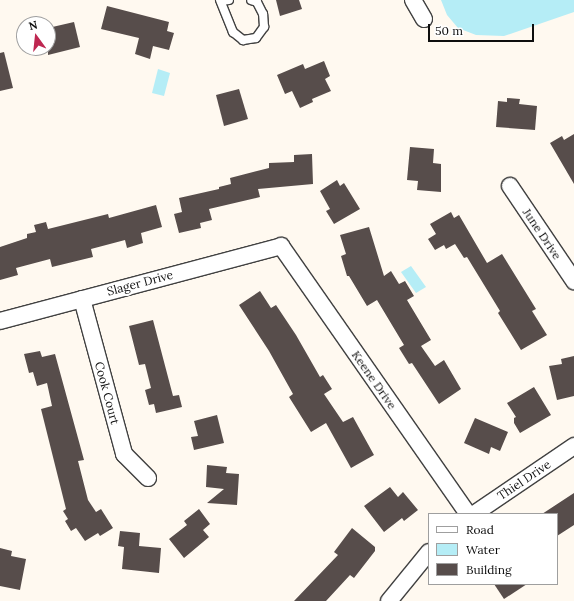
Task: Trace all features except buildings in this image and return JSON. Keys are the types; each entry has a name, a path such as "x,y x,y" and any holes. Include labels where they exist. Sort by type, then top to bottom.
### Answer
{"street":[{"path":"413,0 424,19"},
{"name":"June Drive","path":"510,186 574,281"},
{"name":"Slager Drive","path":"0,321 280,246"},
{"name":"Keene Drive","path":"280,246 467,513"},
{"name":"Cook Court","path":"82,299 124,454 148,478"},
{"name":"Thiel Drive","path":"475,513 574,446"},
{"path":"389,601 428,553"}],"lane":[{"path":"223,0 233,32 243,40 256,38 264,27 263,14 257,2 251,0"}],"water":[{"path":"441,0 574,0 574,12 504,36 476,35 458,28 447,15"},
{"path":"158,69 170,73 164,96 152,93"},
{"path":"411,266 426,287 416,293 401,272"}]}
